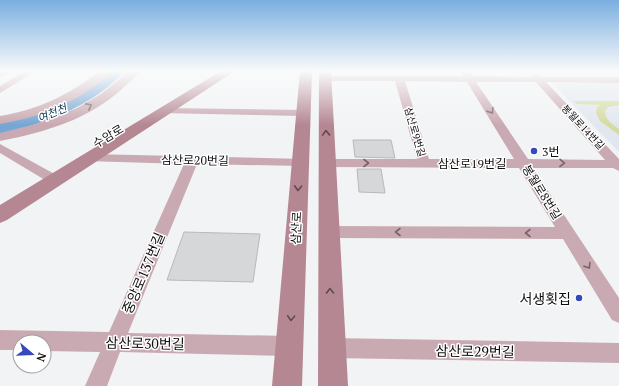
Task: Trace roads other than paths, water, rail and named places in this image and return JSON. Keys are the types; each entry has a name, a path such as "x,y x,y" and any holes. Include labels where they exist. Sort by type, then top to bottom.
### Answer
{"main road":[{"name":"수암로","path":"0,215 50,177 187,89"},
{"name":"수암로","path":"0,201 89,158 200,89"},
{"name":"삼산로","path":"287,386 303,113 312,89"},
{"path":"320,89 327,163 333,386"}],"street":[{"path":"0,120 17,118 64,102 84,89"},
{"path":"0,137 22,133 54,123 90,106 104,98 114,89"},
{"name":"삼산로9번길","path":"402,89 424,163"},
{"name":"봉월로8번길","path":"476,89 619,314"},
{"name":"봉월로14번길","path":"548,89 618,165"},
{"path":"165,111 303,113"},
{"path":"0,148 50,177"},
{"name":"삼산로20번길","path":"89,158 300,162"},
{"name":"중앙로137번길","path":"96,386 192,160"},
{"name":"삼산로19번길","path":"327,163 523,163 618,165"},
{"path":"328,232 567,233"},
{"name":"삼산로30번길","path":"0,340 289,346"},
{"name":"삼산로29번길","path":"331,348 619,353"}],"waterway":[{"name":"여천천","path":"0,128 17,125 48,115 77,101 95,89"}],"place":[{"name":"3번","path":"534,151"},
{"name":"서생횟집","path":"579,298"}]}
